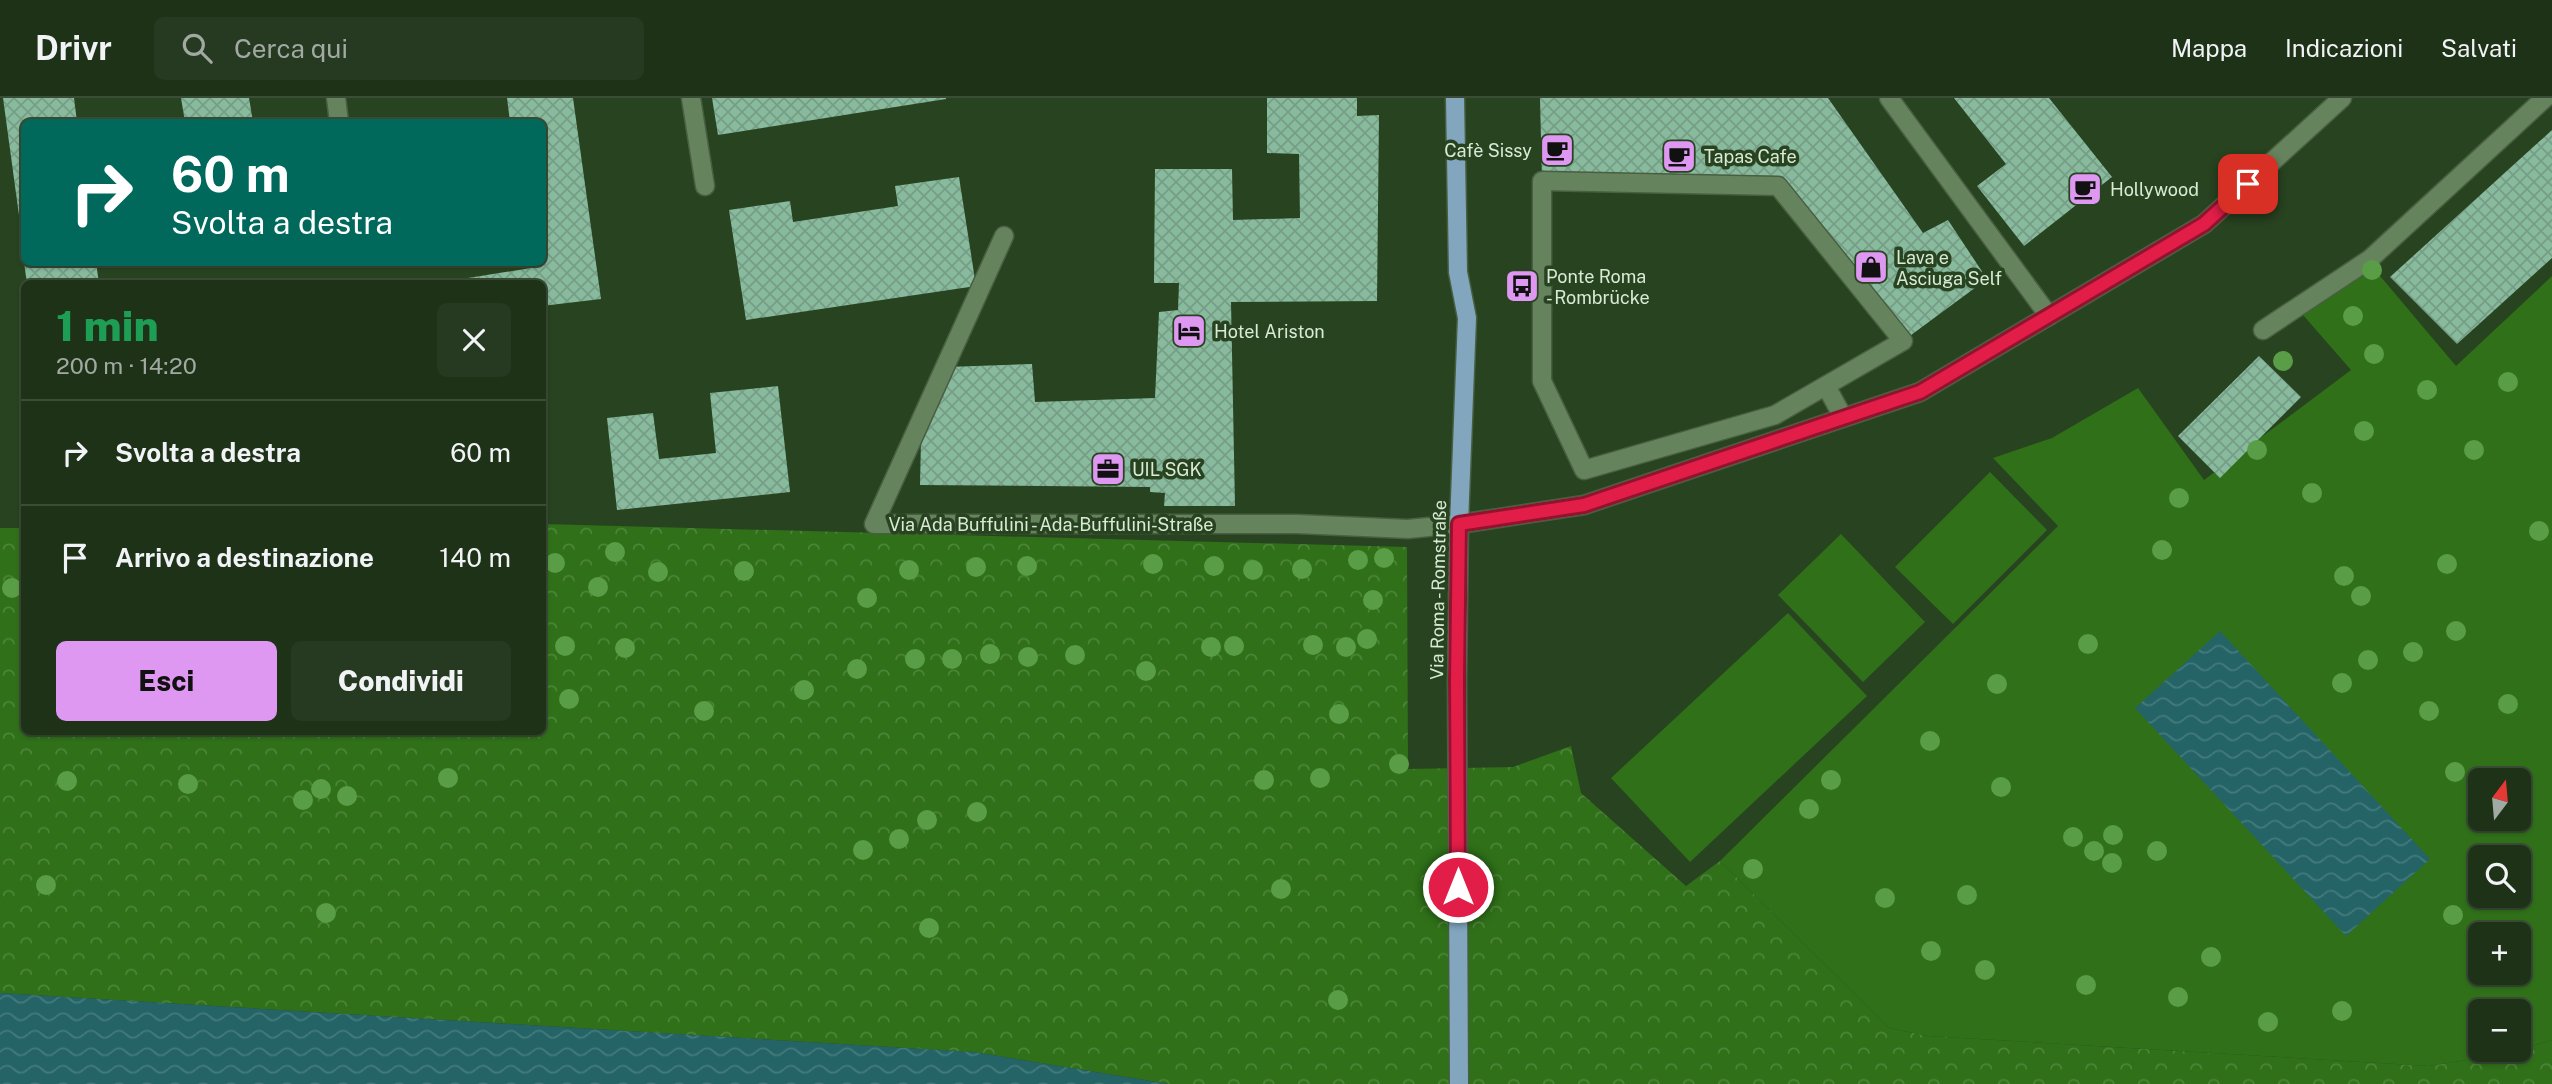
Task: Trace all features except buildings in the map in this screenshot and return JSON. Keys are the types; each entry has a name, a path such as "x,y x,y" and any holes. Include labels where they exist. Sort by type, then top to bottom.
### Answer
{"main road":[{"name":"Via Roma - Romstraße","path":"1454,98 1458,272 1467,318 1459,524 1457,680 1459,1084"}],"street":[{"path":"336,98 339,119"},
{"path":"691,98 705,186"},
{"path":"1889,98 2049,316"},
{"path":"1459,524 1584,505 1920,392 2204,224 2342,98"},
{"path":"2263,330 2370,259 2545,98"},
{"path":"1542,181 1778,186 1903,341 1826,386 1774,415 1584,470 1542,381 1542,181"},
{"name":"Via Ada Buffulini - Ada-Buffulini-Straße","path":"1004,236 874,524 1297,524 1408,528 1459,524"},
{"path":"1826,386 1843,417"}],"green space":[{"path":"2370,264 2456,366 2552,276 2552,1040 2531,1046 2531,999 2468,999 2468,1060 2429,1066 1928,1036 1889,1028 1720,861 2058,526 1993,458 2052,438 2138,388 2204,480 2351,370 2303,315"},
{"path":"1990,472 2047,530 1953,624 1895,567"},
{"path":"546,524 1407,547 1408,769 1513,767 1571,746 1581,793 1686,886 1720,861 1889,1028 1928,1036 2429,1066 2468,1060 2468,1062 2531,1062 2531,1046 2552,1040 2552,1084 1169,1084 974,1052 0,993 0,528 21,528 21,735 546,735"},
{"path":"1841,534 1925,622 1863,682 1778,595"},
{"path":"1788,613 1867,696 1690,862 1611,778"}],"water":[{"path":"2220,631 2430,859 2346,936 2135,708"},
{"path":"0,993 974,1052 1169,1084 0,1084"}],"place":[{"name":"Cafè Sissy","path":"1557,150"},
{"name":"Tapas Cafe","path":"1679,156"},
{"name":"Hollywood","path":"2085,189"},
{"name":"Lava e Asciuga Self","path":"1871,267"},
{"name":"Ponte Roma - Rombrücke","path":"1522,286"},
{"name":"Hotel Ariston","path":"1189,331"},
{"name":"UIL SGK","path":"1108,469"}],"route":[{"path":"1458,887 1459,524 1584,505 1920,392 2204,224 2248,184"}]}
